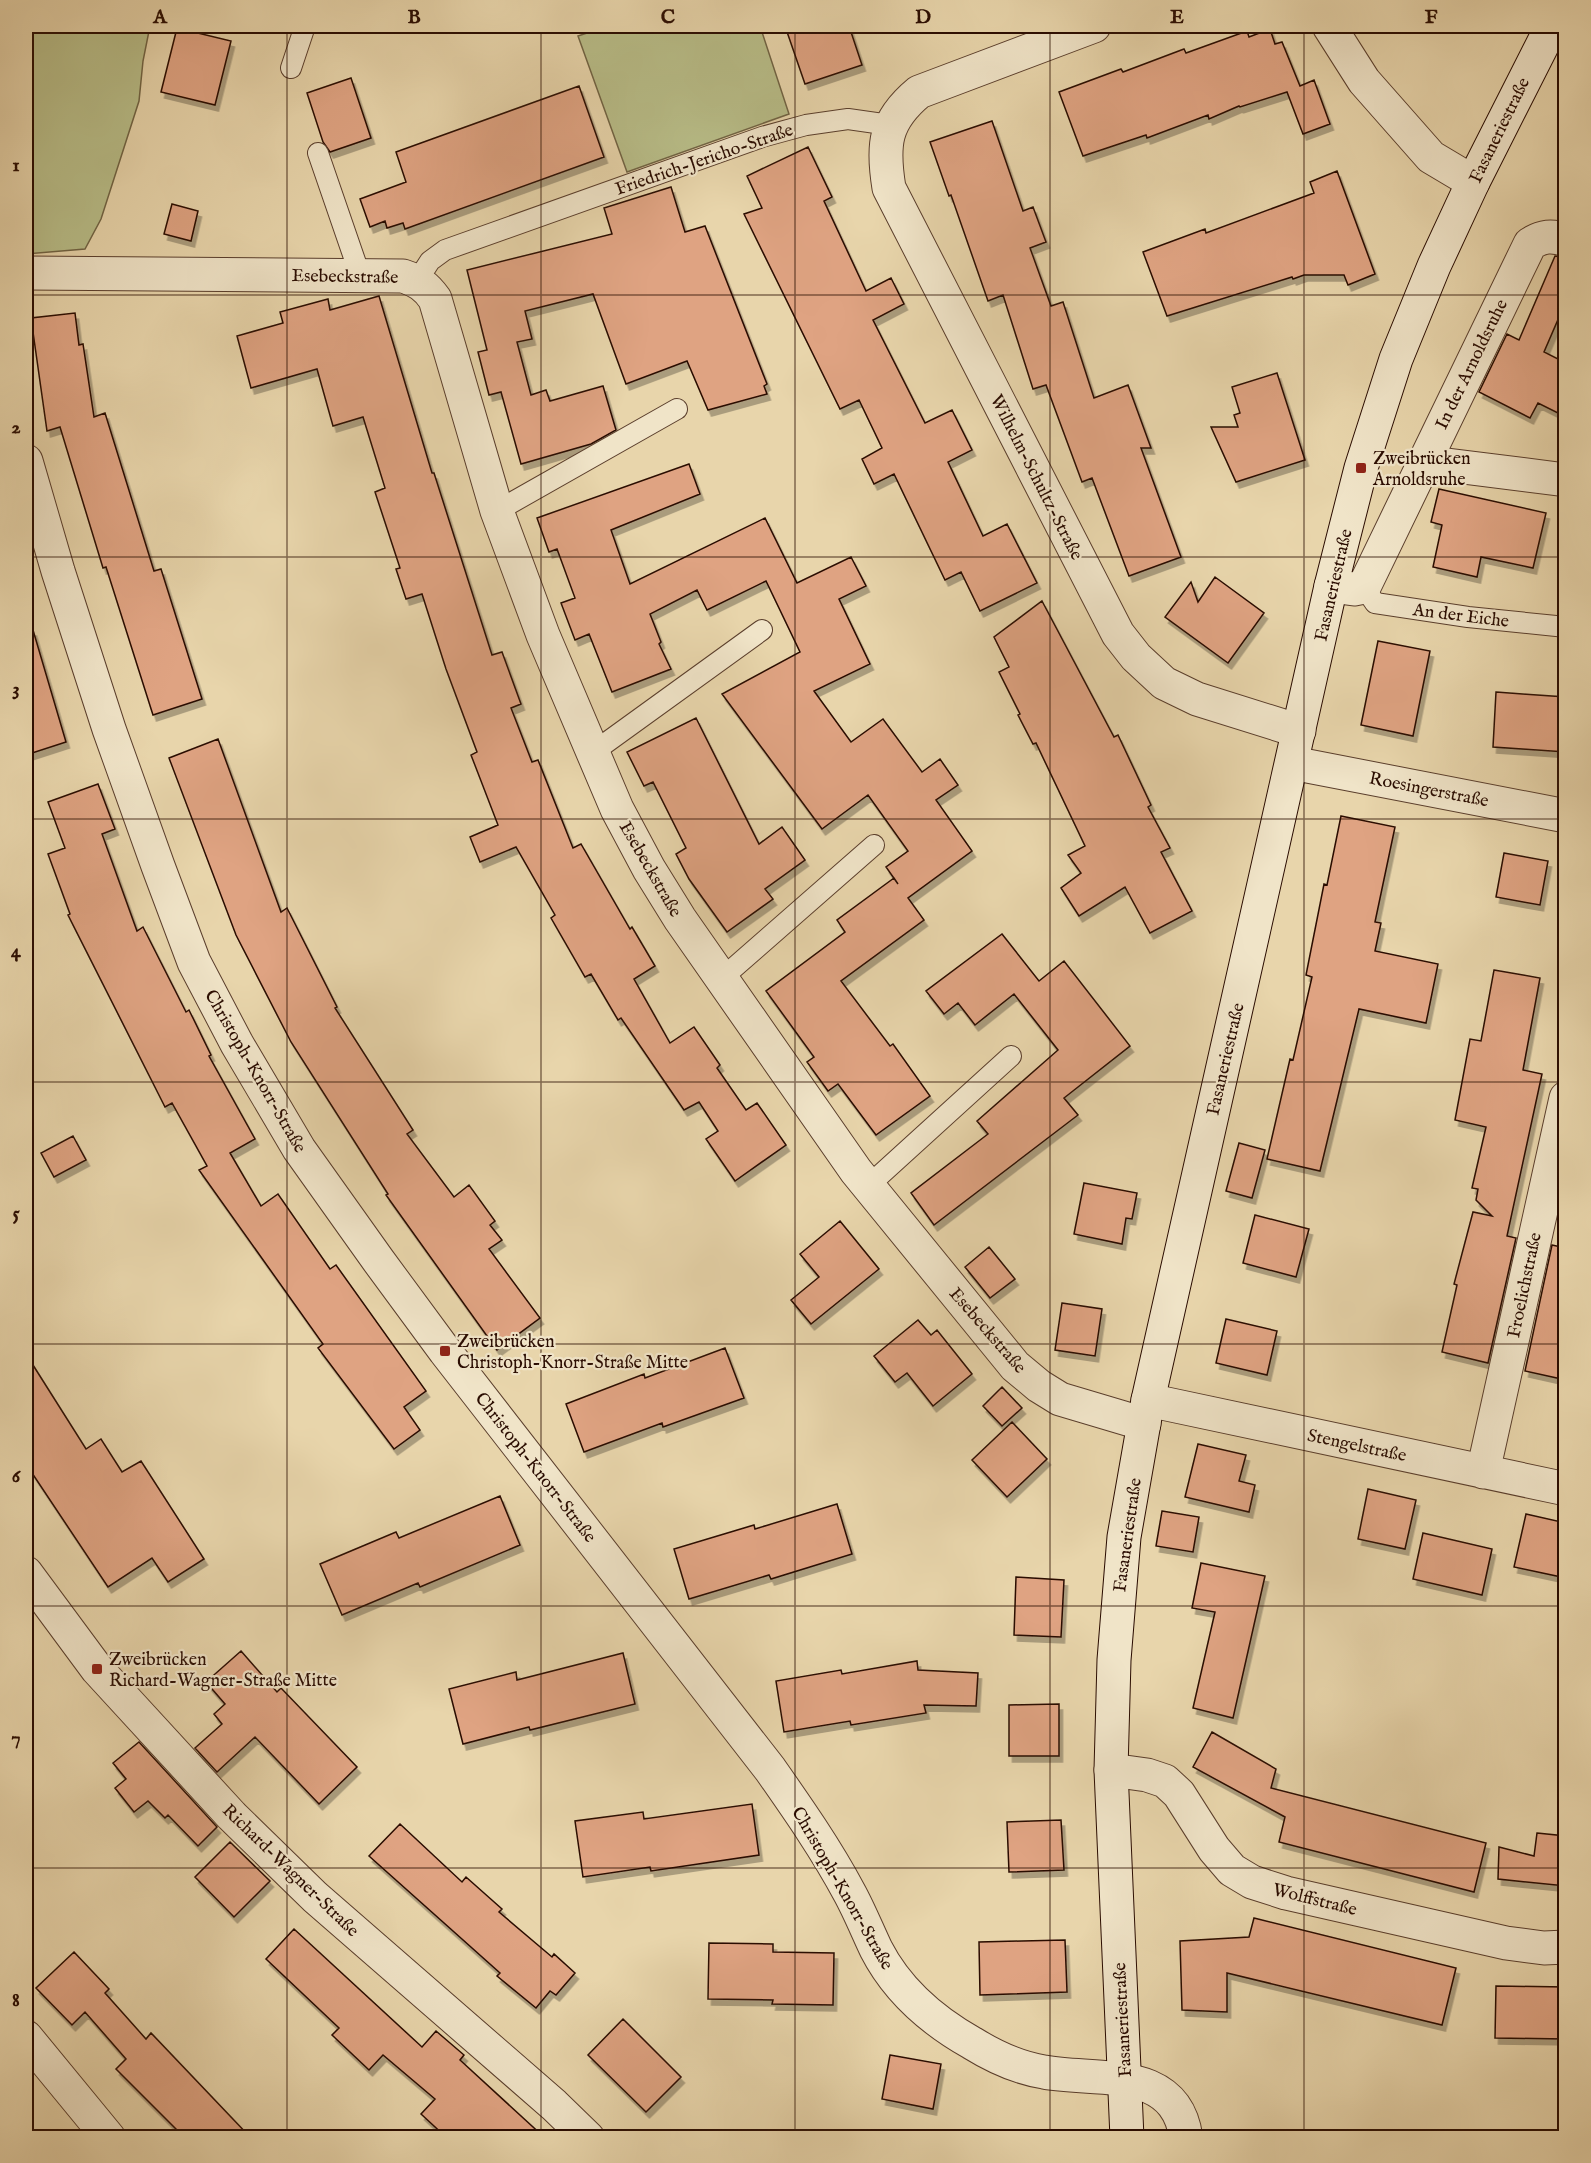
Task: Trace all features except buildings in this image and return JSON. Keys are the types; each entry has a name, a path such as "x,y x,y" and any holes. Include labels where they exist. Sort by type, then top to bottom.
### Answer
{"street":[{"path":"890,125 904,104 919,92 1094,26"},
{"path":"1329,26 1364,81 1431,157 1473,182"},
{"name":"Fasaneriestraße","path":"1127,2138 1111,1770 1114,1660 1124,1537 1146,1412 1331,586 1361,468 1396,359 1434,266 1473,182 1552,26"},
{"name":"Wilhelm-Schultz-Straße","path":"890,125 885,162 889,188 1118,634 1136,657 1164,683 1197,699 1299,731"},
{"name":"In der Arnoldsruhe","path":"1364,587 1530,244 1538,238 1548,236 1566,240"},
{"name":"Esebeckstraße","path":"26,273 403,276 428,288 435,299 497,511 543,635 617,809 649,869 721,979 868,1186 1015,1366 1039,1386 1060,1399 1146,1412"},
{"name":"Christoph-Knorr-Straße","path":"26,461 58,571 109,729 194,962 237,1044 299,1149 445,1351 770,1769 810,1826 849,1892 877,1951 901,1988 936,2019 973,2044 1009,2061 1044,2072 1125,2079"},
{"path":"1423,462 1566,480"},
{"path":"1331,586 1354,589 1364,587"},
{"name":"Roesingerstraße","path":"1292,763 1566,816"},
{"name":"Froelichstraße","path":"1483,1472 1566,1098"},
{"name":"Stengelstraße","path":"1146,1412 1566,1489"},
{"name":"Richard-Wagner-Straße","path":"26,1573 97,1669 232,1816 315,1897 554,2105 588,2138"},
{"name":"Wolffstraße","path":"1111,1770 1147,1775 1165,1781 1179,1794 1214,1849 1232,1870 1252,1882 1310,1899 1506,1943 1544,1948 1566,1947"},
{"path":"26,2037 108,2138"},
{"path":"1125,2079 1151,2087 1175,2106 1185,2138"}],"lane":[{"path":"291,68 305,26"},
{"name":"Friedrich-Jericho-Straße","path":"417,281 430,261 444,250 762,137 806,125 848,119 890,125"},
{"path":"318,153 360,275"},
{"path":"497,511 677,409"},
{"name":"An der Eiche","path":"1364,587 1376,603 1468,617 1566,627"},
{"path":"592,753 762,630"},
{"path":"721,979 874,845"},
{"path":"868,1186 1011,1056"}],"green space":[{"path":"26,26 150,26 143,61 139,101 101,219 85,249 26,254"},
{"path":"608,26 760,26 789,114 627,172 578,36"}],"place":[{"name":"Zweibrücken Arnoldsruhe","path":"1361,468"},
{"name":"Zweibrücken Christoph-Knorr-Straße Mitte","path":"445,1351"},
{"name":"Zweibrücken Richard-Wagner-Straße Mitte","path":"97,1669"}]}
